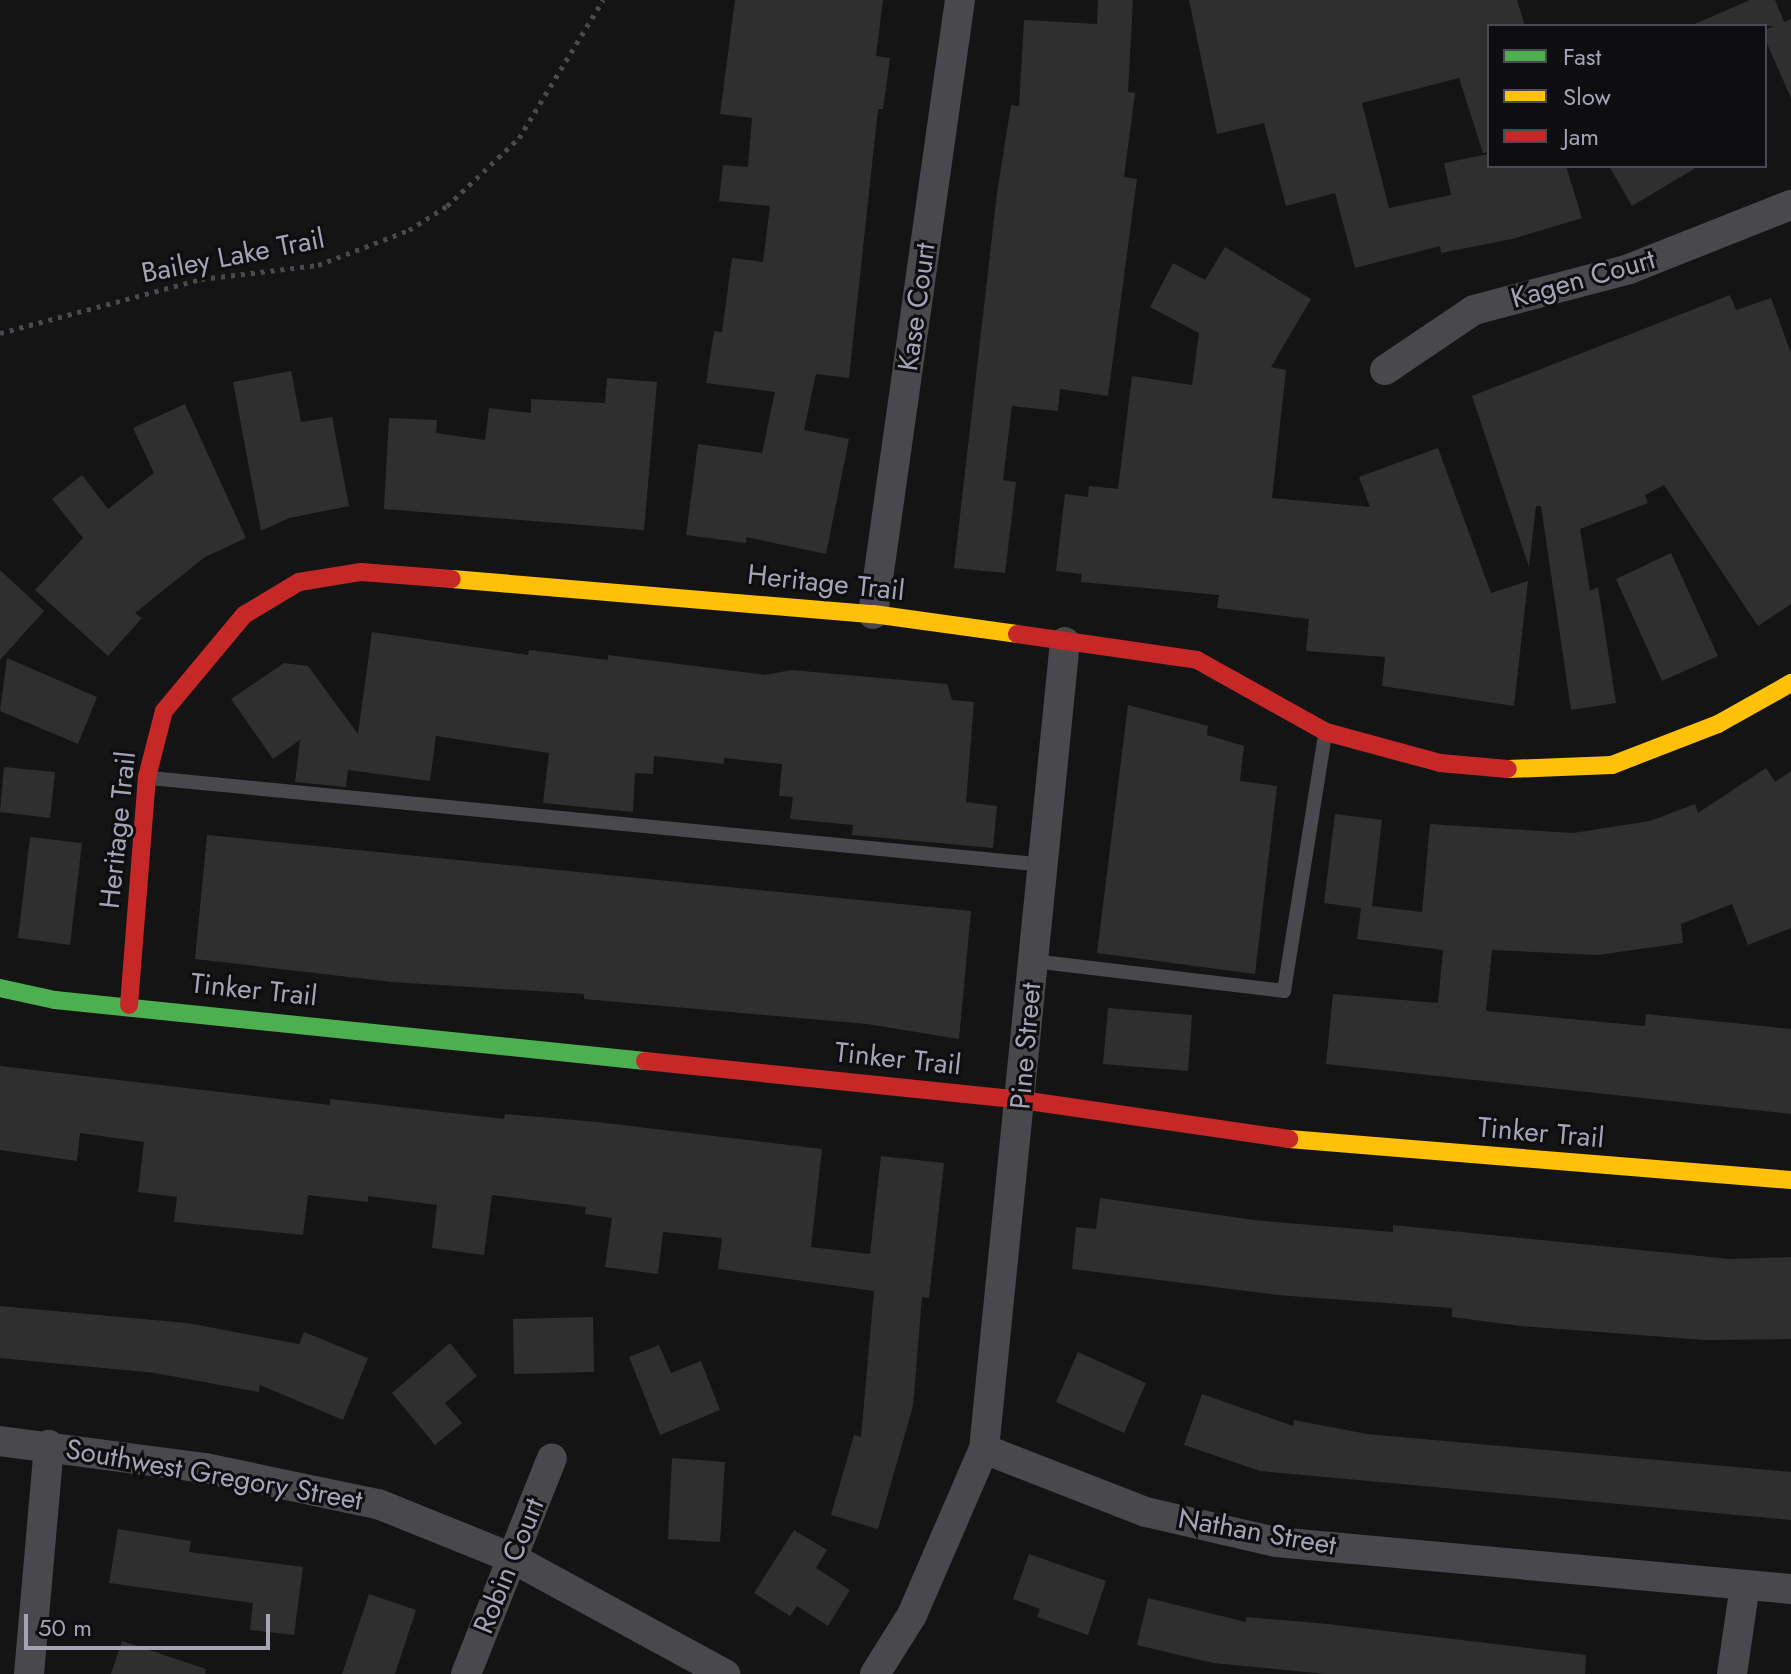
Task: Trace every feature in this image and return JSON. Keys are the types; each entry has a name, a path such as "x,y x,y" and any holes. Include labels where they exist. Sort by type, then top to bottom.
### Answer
{"street":[{"name":"Kase Court","path":"873,614 960,0"},
{"name":"Kagen Court","path":"1385,370 1474,310 1629,269 1791,205"},
{"name":"Heritage Trail","path":"129,1005 147,777 164,711 206,654 244,615 299,582 361,572 873,614 1197,660 1326,732 1440,763 1530,771 1612,765 1718,724 1791,683"},
{"name":"Pine Street","path":"984,1449 1022,1100 1033,961 1046,865 1065,642"},
{"name":"Tinker Trail","path":"0,988 129,1005 1022,1100 1257,1136 1791,1180"},
{"name":"Southwest Gregory Street","path":"0,1441 49,1445 205,1468 378,1504 512,1558 725,1674"},
{"path":"29,1674 49,1445"},
{"name":"Nathan Street","path":"984,1449 1146,1512 1276,1542 1791,1589"},
{"path":"875,1674 912,1615 984,1449"},
{"name":"Robin Court","path":"466,1674 552,1458"},
{"path":"1732,1674 1745,1585"}],"lane":[{"path":"1033,961 1284,991 1326,732"},
{"path":"147,777 1046,865"}],"path":[{"name":"Bailey Lake Trail","path":"0,333 201,279 318,265 409,230 458,197 519,138 603,0"}],"building":[{"path":"735,0 883,0 876,56 890,58 883,109 878,109 849,378 816,374 804,430 849,439 826,554 746,537 746,543 686,535 698,444 762,453 775,392 706,383 714,331 722,332 732,258 763,262 770,206 719,201 723,165 748,167 752,118 720,114"},
{"path":"1098,0 1133,0 1128,92 1135,93 1124,177 1137,179 1108,396 1060,389 1058,411 1012,406 1003,480 1016,482 1005,573 954,568 997,193 1011,105 1019,106 1024,20 1097,24"},
{"path":"1189,0 1517,0 1524,24 1487,24 1487,152 1483,153 1459,78 1362,103 1389,208 1451,195 1444,163 1487,154 1487,168 1567,168 1582,218 1512,239 1441,253 1440,246 1355,268 1335,193 1286,206 1264,123 1217,134"},
{"path":"1750,0 1775,0 1784,22 1791,19 1791,98 1767,44 1767,29 1774,26 1695,24"},
{"path":"1610,168 1696,168 1632,206"},
{"path":"1225,247 1311,299 1271,367 1286,370 1272,498 1370,507 1359,477 1438,448 1491,593 1528,581 1514,706 1382,686 1385,657 1306,651 1309,619 1217,608 1219,595 1081,582 1082,574 1056,571 1065,494 1088,497 1089,486 1118,489 1132,376 1192,385 1199,333 1150,307 1173,263 1205,280"},
{"path":"1730,295 1736,310 1771,298 1791,353 1791,604 1758,626 1664,485 1645,495 1648,503 1580,529 1590,591 1598,587 1616,703 1571,710 1541,506 1536,506 1529,567 1472,396"},
{"path":"291,371 301,422 332,417 349,506 289,518 261,531 233,382"},
{"path":"607,378 657,382 644,530 384,509 389,418 437,420 436,433 485,440 489,408 531,413 531,399 605,403"},
{"path":"185,404 246,538 205,557 135,613 142,618 108,656 35,590 83,538 52,499 82,475 108,509 154,473 133,428"},
{"path":"1671,553 1718,656 1662,681 1616,579"},
{"path":"0,570 44,611 0,660"},
{"path":"372,632 528,655 529,650 608,660 608,655 765,675 791,670 947,684 952,700 974,702 966,802 997,806 993,848 852,835 853,825 790,819 793,797 779,796 782,764 724,758 724,764 654,756 653,774 635,773 633,812 543,803 549,753 436,736 430,781 348,770 346,787 295,782 300,740 273,759 231,699 284,663 308,666 358,734"},
{"path":"7,658 97,697 78,744 0,711"},
{"path":"1128,705 1208,726 1207,735 1244,746 1240,781 1277,786 1255,974 1097,953"},
{"path":"4,767 55,772 50,818 0,812"},
{"path":"1766,768 1775,782 1791,771 1791,928 1748,945 1732,904 1681,924 1683,943 1597,955 1492,950 1486,1011 1645,1026 1646,1014 1791,1029 1791,1114 1326,1064 1333,994 1438,1003 1443,950 1357,939 1361,908 1324,903 1335,814 1382,820 1372,906 1422,912 1430,824 1573,833 1650,821 1695,804 1698,813"},
{"path":"207,835 971,911 959,1039 867,1024 584,999 584,994 392,982 195,959"},
{"path":"30,837 82,843 70,945 18,938"},
{"path":"1108,1008 1192,1015 1188,1071 1103,1064"},
{"path":"0,1066 330,1105 330,1099 504,1119 505,1114 597,1122 822,1149 811,1247 870,1254 881,1156 944,1163 929,1298 922,1297 913,1406 878,1529 831,1515 854,1435 861,1437 874,1291 718,1269 722,1238 663,1232 658,1274 605,1267 612,1218 585,1214 586,1207 492,1195 484,1255 432,1248 437,1205 368,1196 368,1202 308,1195 303,1235 174,1222 177,1197 138,1192 144,1142 80,1133 77,1161 0,1150"},
{"path":"1100,1198 1254,1220 1393,1232 1393,1225 1730,1259 1791,1257 1791,1339 1705,1340 1521,1326 1452,1317 1452,1308 1277,1295 1072,1269 1076,1227 1096,1229"},
{"path":"0,1306 187,1323 299,1344 304,1332 368,1358 343,1420 260,1385 259,1392 155,1373 0,1358"},
{"path":"593,1317 594,1372 514,1374 513,1319"},
{"path":"450,1343 477,1376 445,1403 462,1423 435,1445 392,1393"},
{"path":"659,1345 671,1373 701,1361 720,1410 660,1435 629,1357"},
{"path":"1078,1352 1146,1383 1124,1433 1056,1402"},
{"path":"1202,1394 1293,1426 1294,1420 1367,1434 1791,1472 1791,1520 1260,1471 1184,1445"},
{"path":"672,1458 725,1462 720,1542 668,1539"},
{"path":"118,1529 191,1541 189,1552 303,1567 294,1635 250,1630 253,1603 109,1583"},
{"path":"794,1530 827,1550 816,1568 850,1590 828,1626 797,1606 790,1616 754,1593"},
{"path":"1029,1554 1106,1581 1088,1635 1037,1617 1040,1609 1013,1599"},
{"path":"369,1594 416,1610 395,1674 342,1674"},
{"path":"1148,1598 1246,1622 1246,1617 1328,1624 1586,1655 1585,1674 1326,1674 1213,1663 1137,1645"},
{"path":"122,1641 206,1669 205,1674 111,1674"}],"traffic: fast":[{"path":"0,988 55,1000 645,1061"}],"traffic: slow":[{"path":"452,579 873,614 1017,634"},
{"path":"1508,769 1612,765 1718,724 1791,683"},
{"path":"1289,1139 1791,1180"}],"traffic: jam":[{"path":"129,1005 147,777 164,711 244,615 299,582 361,572 452,579"},
{"path":"1017,634 1197,660 1326,732 1440,763 1508,769"},
{"path":"645,1061 1022,1100 1289,1139"}]}
